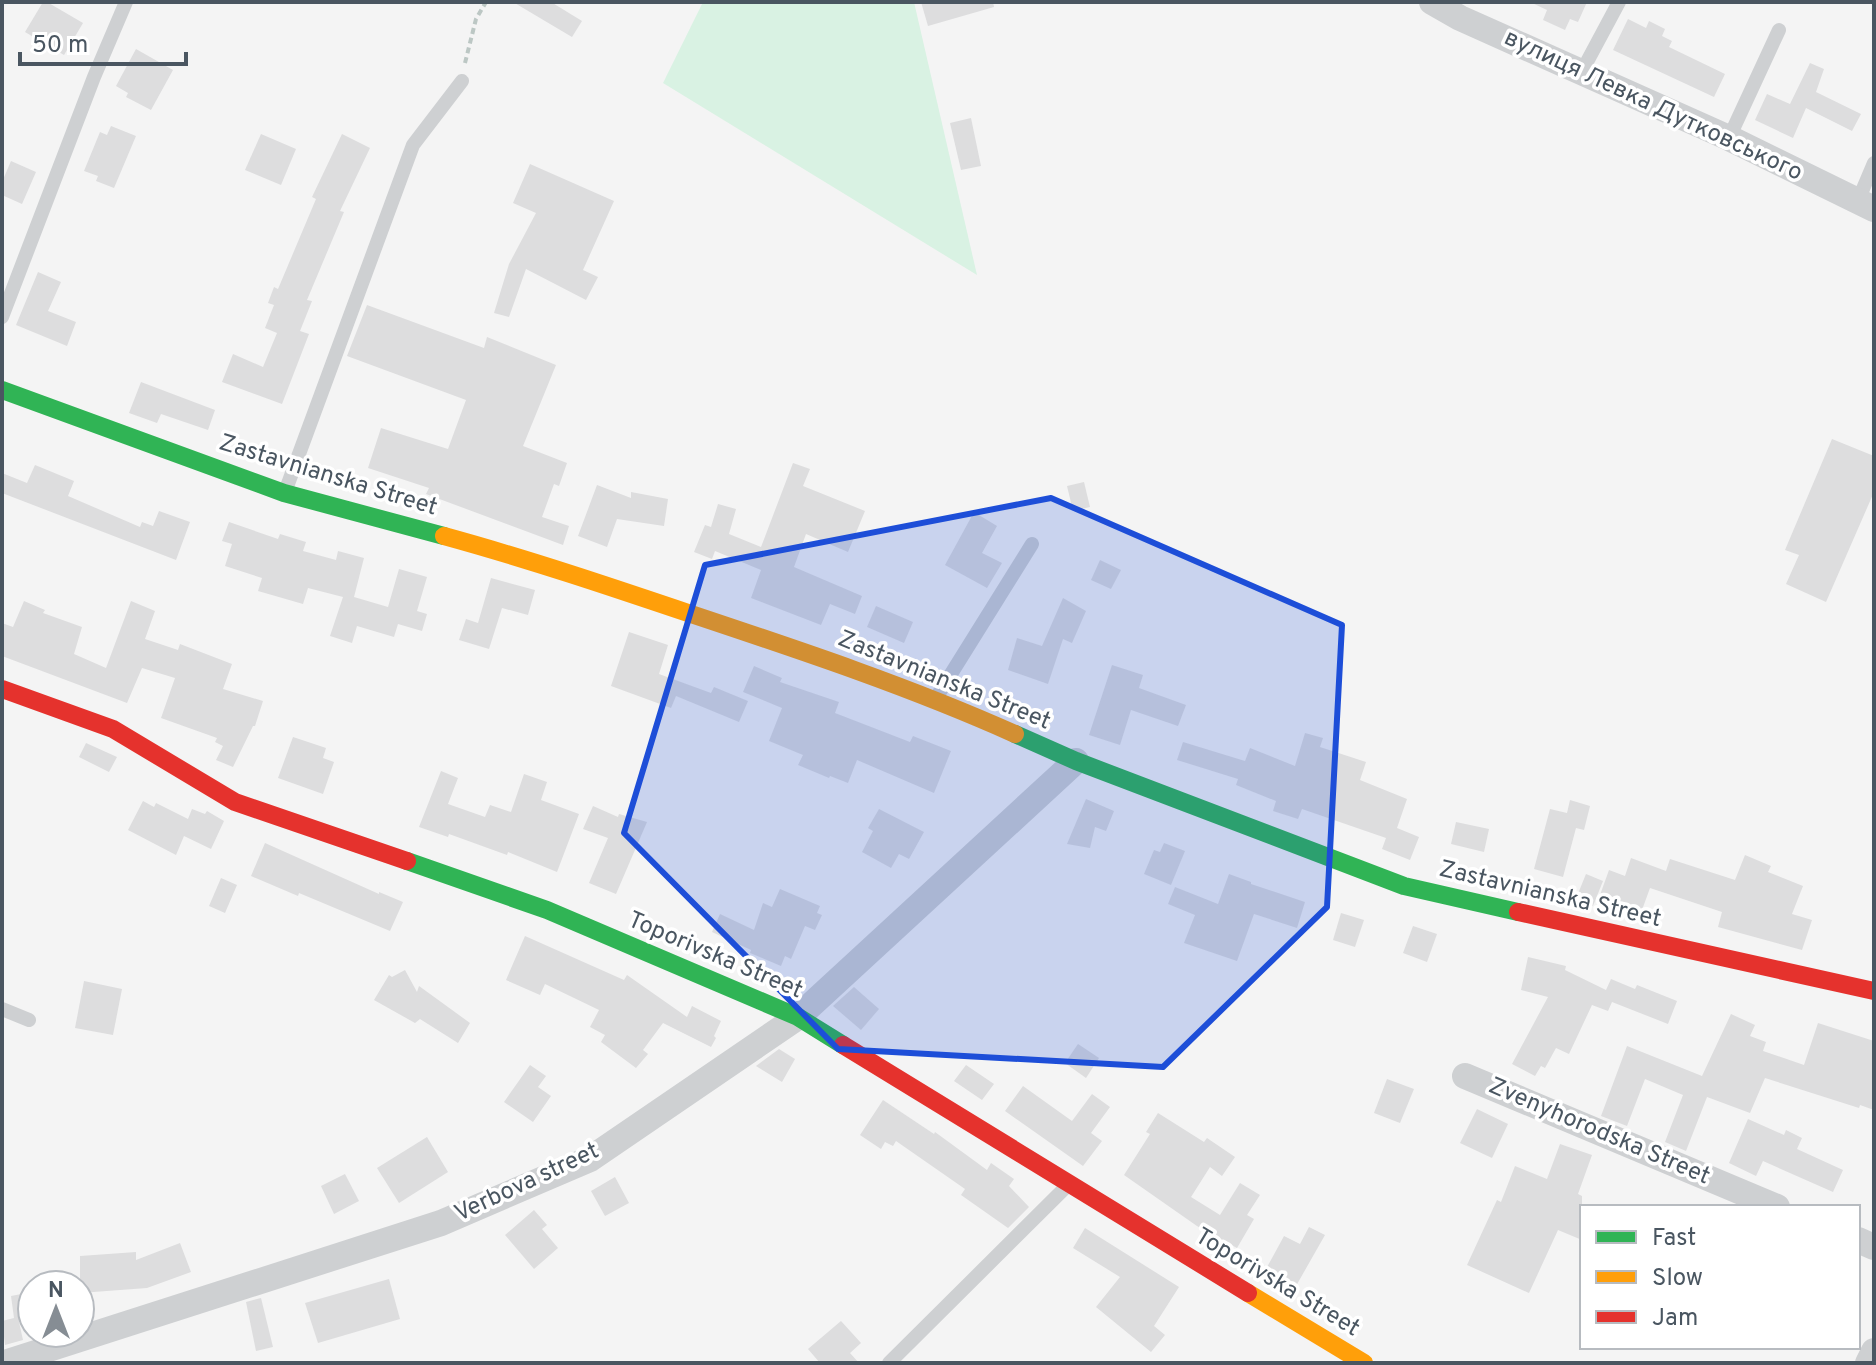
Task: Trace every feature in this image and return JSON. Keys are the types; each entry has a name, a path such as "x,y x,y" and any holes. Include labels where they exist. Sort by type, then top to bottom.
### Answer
{"street":[{"name":"вулиця Левка Дутковського","path":"1432,2 1460,18 1729,138 1866,206"},
{"name":"Zastavnianska Street","path":"2,390 284,493 516,556 935,698 1076,761 1404,886 1874,991"},
{"name":"Toporivska Street","path":"2,689 113,729 235,802 547,910 798,1017 1364,1363"},
{"name":"Verbova street","path":"5,1363 441,1223 590,1159 798,1017 1076,761"},
{"name":"Zvenyhorodska Street","path":"1465,1076 1772,1205"},
{"path":"1868,1363 1874,1351"}],"lane":[{"path":"2,317 126,2"},
{"path":"1581,73 1619,2"},
{"path":"1729,138 1779,30"},
{"path":"284,493 413,145 462,81"},
{"path":"1866,206 1874,163"},
{"path":"935,698 1032,544"},
{"path":"2,1009 29,1020"},
{"path":"889,1363 1068,1184"}],"path":[{"path":"462,81 476,19 486,2"}],"highlighted area":[{"path":"1051,498 1342,625 1327,907 1163,1067 838,1049 624,833 705,565"}],"green space":[{"path":"703,2 914,2 977,275 663,83"}],"building":[{"path":"43,2 83,23 64,55 25,32"},
{"path":"513,2 551,2 582,21 572,37"},
{"path":"921,2 993,2 994,7 928,26"},
{"path":"1530,2 1587,2 1578,22 1570,19 1565,30 1543,20 1547,10"},
{"path":"1628,19 1646,28 1649,21 1665,29 1662,36 1672,41 1669,47 1725,74 1714,97 1613,50"},
{"path":"136,49 173,70 151,110 126,97 128,93 116,86"},
{"path":"1810,63 1824,69 1816,92 1861,114 1852,131 1806,108 1793,138 1755,120 1767,94 1790,104"},
{"path":"971,118 981,166 961,170 950,123"},
{"path":"111,126 136,136 114,188 96,181 98,176 84,171 100,132 107,135"},
{"path":"261,134 296,149 281,185 245,170"},
{"path":"342,134 370,148 340,211 344,212 307,300 312,301 300,331 309,334 282,404 222,382 233,354 263,367 277,333 265,328 274,305 268,303 274,287 278,289 316,199 312,197"},
{"path":"11,161 36,172 22,204 2,195 2,182"},
{"path":"530,164 614,201 583,270 598,277 586,300 526,269 509,317 494,313 509,264 536,213 513,203"},
{"path":"38,272 61,282 48,311 76,322 67,346 16,325"},
{"path":"367,305 484,348 487,337 556,365 523,446 567,463 559,486 554,484 542,517 569,526 563,545 426,494 429,488 368,468 381,428 448,449 466,400 347,356"},
{"path":"141,382 215,410 208,430 161,414 157,423 129,413"},
{"path":"1832,439 1874,456 1874,492 1826,602 1786,584 1799,555 1785,550"},
{"path":"793,463 810,469 803,486 865,511 848,552 806,534 794,567 862,596 855,614 830,604 821,625 751,598 761,570 715,551 712,559 694,552 705,525 711,527 718,504 736,509 729,534 761,547"},
{"path":"35,465 74,481 68,496 140,527 142,522 153,526 159,511 190,522 176,560 2,493 2,473 27,483"},
{"path":"1084,482 1090,507 1073,511 1067,486"},
{"path":"597,485 631,498 631,492 668,499 664,526 617,519 607,547 578,536"},
{"path":"974,512 997,526 982,553 1002,563 987,588 945,565"},
{"path":"229,522 278,539 280,534 306,542 303,551 336,560 338,551 364,558 354,597 388,607 399,569 427,577 417,611 427,614 422,631 398,624 394,637 357,626 352,643 330,636 343,597 308,588 303,604 258,591 262,578 225,566 232,544 222,541"},
{"path":"1100,560 1121,570 1111,589 1091,580"},
{"path":"491,578 535,590 528,615 502,608 489,649 459,640 466,619 478,623"},
{"path":"1063,598 1086,611 1072,643 1063,639 1048,684 1008,670 1017,638 1042,646"},
{"path":"24,601 45,610 43,613 82,627 74,654 106,668 131,601 155,611 145,639 178,650 180,644 232,664 223,689 263,701 255,726 233,767 216,760 223,746 215,742 217,738 161,718 175,678 142,668 127,703 2,656 2,623 13,627"},
{"path":"876,606 913,622 904,643 867,627"},
{"path":"629,632 668,645 659,674 711,693 714,687 748,701 739,722 676,696 671,708 611,686"},
{"path":"1112,665 1143,675 1139,688 1186,705 1178,726 1131,710 1120,745 1089,735"},
{"path":"754,666 782,678 780,682 839,702 835,713 910,742 913,736 951,751 934,793 857,760 848,783 798,765 803,755 769,741 782,708 743,692"},
{"path":"1305,733 1323,738 1320,747 1366,762 1360,780 1407,799 1397,828 1419,837 1410,860 1382,849 1386,838 1302,809 1298,819 1273,811 1276,801 1236,785 1238,779 1177,760 1183,742 1245,761 1250,748 1295,766"},
{"path":"293,737 326,748 323,758 334,762 323,794 278,778"},
{"path":"86,743 117,757 109,772 79,757"},
{"path":"441,771 458,778 448,804 485,817 490,805 511,812 524,774 547,782 541,800 579,814 557,872 508,852 507,855 449,834 448,837 419,827"},
{"path":"1086,799 1114,811 1106,831 1095,827 1090,848 1067,844"},
{"path":"1570,800 1590,806 1584,830 1576,828 1563,877 1534,869 1550,809 1567,813"},
{"path":"143,801 154,807 156,803 188,819 192,809 205,814 207,811 224,821 211,849 184,836 176,855 128,830"},
{"path":"593,806 618,817 619,814 647,822 616,894 589,883 608,838 583,829"},
{"path":"879,809 924,832 909,859 899,854 891,868 862,852 873,831 868,828"},
{"path":"1456,822 1489,829 1484,852 1451,844"},
{"path":"265,843 403,902 390,931 251,876"},
{"path":"1164,843 1185,851 1171,885 1144,874 1154,850 1160,852"},
{"path":"1745,855 1771,866 1768,872 1803,886 1792,914 1812,920 1802,950 1718,927 1722,912 1650,888 1642,910 1600,895 1609,870 1625,876 1631,858 1666,871 1670,859 1735,880"},
{"path":"1229,874 1305,902 1297,928 1254,914 1237,961 1184,943 1195,915 1168,904 1175,887 1218,904"},
{"path":"1586,874 1603,881 1593,906 1575,901"},
{"path":"221,878 237,885 225,913 209,906"},
{"path":"780,889 820,906 817,913 822,915 815,930 805,926 791,959 785,956 781,966 712,932 720,914 754,930 763,903 772,907"},
{"path":"1341,913 1364,920 1355,947 1333,940"},
{"path":"1413,926 1437,934 1427,962 1403,953"},
{"path":"525,936 624,980 627,975 687,1017 692,1006 721,1021 711,1047 663,1023 643,1050 648,1054 636,1068 601,1042 605,1035 590,1027 599,1010 545,984 540,995 506,980"},
{"path":"1528,957 1566,966 1565,970 1606,990 1611,979 1635,989 1637,985 1677,1001 1668,1024 1612,1002 1608,1011 1592,1005 1569,1054 1556,1048 1545,1068 1541,1066 1535,1076 1512,1064 1548,997 1521,990"},
{"path":"405,970 417,992 419,986 470,1023 458,1043 420,1019 415,1023 374,1000 389,975 392,977"},
{"path":"84,981 122,989 113,1035 75,1028"},
{"path":"854,987 879,1009 861,1030 833,1006"},
{"path":"1731,1014 1755,1025 1750,1036 1766,1042 1763,1051 1804,1065 1818,1023 1874,1041 1874,1110 1765,1078 1750,1113 1707,1097 1686,1151 1665,1142 1683,1095 1645,1079 1627,1126 1601,1116 1627,1046 1702,1076"},
{"path":"1078,1044 1099,1058 1086,1078 1065,1063"},
{"path":"779,1049 795,1059 782,1082 756,1066"},
{"path":"530,1065 546,1076 538,1087 551,1096 533,1122 504,1102"},
{"path":"966,1065 994,1084 982,1100 954,1081"},
{"path":"1387,1079 1414,1089 1400,1123 1374,1113"},
{"path":"1023,1086 1072,1121 1092,1094 1110,1107 1091,1133 1102,1141 1083,1166 1005,1111"},
{"path":"883,1100 935,1132 987,1170 991,1163 1014,1179 1009,1186 1029,1207 1008,1228 961,1195 965,1189 896,1141 893,1146 885,1142 881,1149 860,1135"},
{"path":"1477,1109 1508,1124 1492,1158 1460,1143"},
{"path":"1158,1113 1204,1142 1207,1138 1235,1157 1222,1176 1210,1167 1191,1197 1220,1215 1240,1183 1260,1195 1247,1215 1254,1219 1237,1248 1197,1226 1124,1175 1150,1134 1146,1132"},
{"path":"1748,1119 1784,1135 1786,1130 1802,1138 1797,1149 1843,1170 1833,1192 1763,1161 1756,1176 1729,1163"},
{"path":"427,1137 448,1172 399,1203 377,1168"},
{"path":"1560,1144 1592,1155 1578,1194 1582,1196 1580,1239 1558,1230 1529,1293 1467,1265 1497,1200 1501,1202 1515,1166 1547,1179"},
{"path":"345,1174 359,1201 334,1214 321,1186"},
{"path":"615,1177 629,1203 605,1216 591,1191"},
{"path":"534,1210 547,1225 542,1229 558,1248 534,1269 505,1235"},
{"path":"1309,1227 1325,1235 1296,1286 1266,1269 1284,1236 1300,1244"},
{"path":"1085,1228 1179,1287 1154,1326 1165,1335 1151,1352 1096,1307 1120,1277 1073,1248"},
{"path":"180,1243 191,1272 147,1288 96,1292 96,1269 80,1269 80,1256 136,1252 136,1260"},
{"path":"389,1279 400,1319 318,1343 305,1303"},
{"path":"16,1295 16,1342 5,1345 2,1321 14,1318 11,1296"},
{"path":"261,1298 273,1347 256,1351 246,1302"},
{"path":"841,1321 861,1343 850,1353 859,1363 820,1363 808,1349"}],"traffic: fast":[{"path":"2,390 284,493 444,536"},
{"path":"1015,734 1076,761 1404,886 1518,912"},
{"path":"407,861 547,910 798,1017 843,1045"}],"traffic: slow":[{"path":"444,536 815,656 896,685 1015,734"},
{"path":"1248,1293 1364,1363"}],"traffic: jam":[{"path":"2,689 113,729 235,802 407,861"},
{"path":"1518,912 1874,991"},
{"path":"843,1045 1248,1293"}]}
